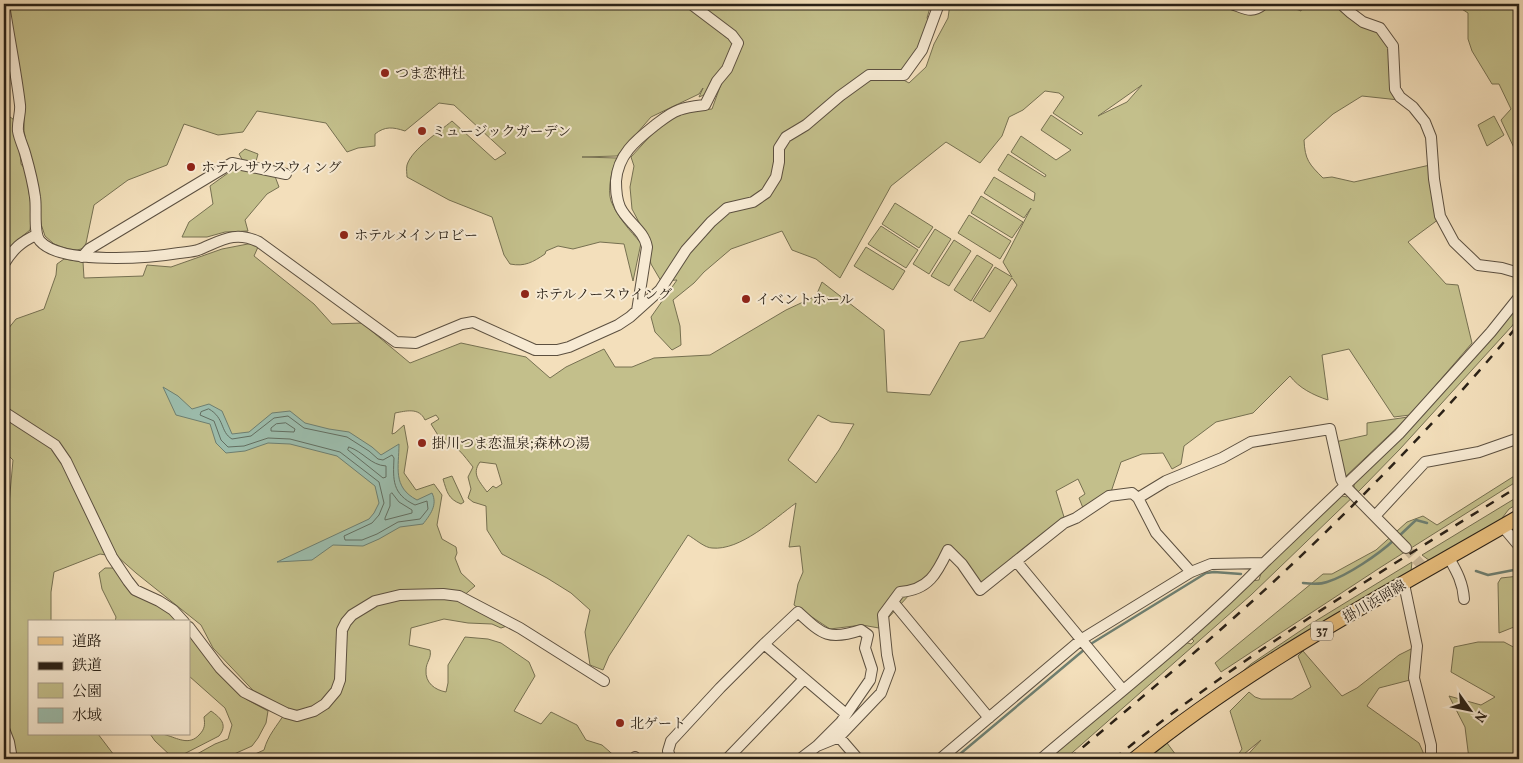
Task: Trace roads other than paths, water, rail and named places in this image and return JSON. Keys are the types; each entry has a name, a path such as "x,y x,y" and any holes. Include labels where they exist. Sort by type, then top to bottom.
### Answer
{"main road":[{"name":"掛川浜岡線","path":"1135,759 1168,732 1278,656 1404,584 1425,569 1449,558 1519,518"}],"street":[{"path":"4,4 14,56 19,100 18,130 36,199 36,235 40,241 52,250 82,257 155,257 197,250 228,238 238,236 249,237 396,342 416,343 462,324 474,322 535,350 557,350 569,347 612,328 630,317 660,290 686,250 710,222 727,208 753,202 766,193 776,177 779,148 786,137 806,125 840,96 869,75 904,75 922,50 939,4"},
{"path":"637,311 647,247 646,240 628,220 620,208 617,198 617,172 622,158 628,149 665,117 680,109 706,105 717,81 728,69 738,43 732,35 691,4"},
{"path":"1232,4 1246,10 1256,10 1264,4"},
{"path":"1342,4 1363,22 1380,28 1393,46 1395,89 1400,97 1413,107 1425,122 1432,137 1431,155 1440,216 1454,242 1478,265 1502,268 1519,273"},
{"path":"82,257 89,249 232,163 286,174"},
{"path":"4,264 12,250 22,241 36,235"},
{"path":"1041,759 1186,637 1399,434 1491,332 1519,297"},
{"path":"4,412 55,445 66,461 112,557 134,590 173,610 182,620"},
{"path":"1138,498 1166,481 1222,458 1251,442 1330,429 1341,479 1345,486 1404,545"},
{"path":"1375,516 1425,462 1479,452 1519,438"},
{"path":"800,759 818,746 839,737 881,693 890,669 883,615 900,592 914,591 926,585 939,568 948,550 962,564 980,590 1064,523 1076,518 1109,496 1132,493 1138,498 1156,532 1191,572"},
{"path":"1503,527 1519,546"},
{"path":"1449,558 1464,586 1464,600"},
{"path":"1016,561 1123,690"},
{"path":"940,759 1082,639 1191,572 1211,564 1261,566"},
{"path":"1404,584 1417,646 1414,678 1431,745 1432,759"},
{"path":"190,628 220,668 244,692 286,713 297,716 316,710 330,700 336,690 340,680 342,630 346,622 352,615 375,601 400,595 442,594 459,596 520,628 604,681"},
{"path":"893,602 989,718"},
{"path":"671,759 668,751 671,741 720,688 798,612 817,630 830,636 850,634 861,630 868,635 865,648 872,669 870,680 846,714 818,746"},
{"path":"764,644 846,714"},
{"path":"727,759 804,679"},
{"path":"4,729 12,759"},
{"path":"839,737 858,759"}],"water":[{"path":"163,387 178,396 192,409 209,404 222,411 232,434 249,432 272,413 290,411 305,423 349,432 381,455 399,444 398,468 400,483 409,495 417,500 432,493 434,506 423,524 400,527 363,546 333,545 312,560 277,562 369,519 379,503 375,486 337,456 290,444 268,443 245,451 226,453 216,443 210,424 176,415"}],"waterway":[{"path":"1398,537 1416,520 1427,523"},
{"path":"1303,583 1321,584 1344,575 1380,552 1394,540"},
{"path":"1476,571 1488,575 1519,569"},
{"path":"1089,645 1206,573 1241,574"},
{"path":"954,759 1085,649"}],"tunnel":[{"path":"1406,548 1423,567"}],"railway":[{"path":"1069,759 1170,674 1302,555 1429,426 1519,324"},
{"path":"1114,759 1162,721 1261,650 1363,583 1519,486"}],"place":[{"name":"つま恋神社","path":"385,73"},
{"name":"ミュージックガーデン","path":"422,131"},
{"name":"ホテル サウスウィング","path":"191,167"},
{"name":"ホテルメインロビー","path":"344,235"},
{"name":"ホテルノースウイング","path":"525,294"},
{"name":"イベントホール","path":"746,299"},
{"name":"掛川つま恋温泉;森林の湯","path":"422,443"},
{"name":"北ゲート","path":"620,723"}]}
